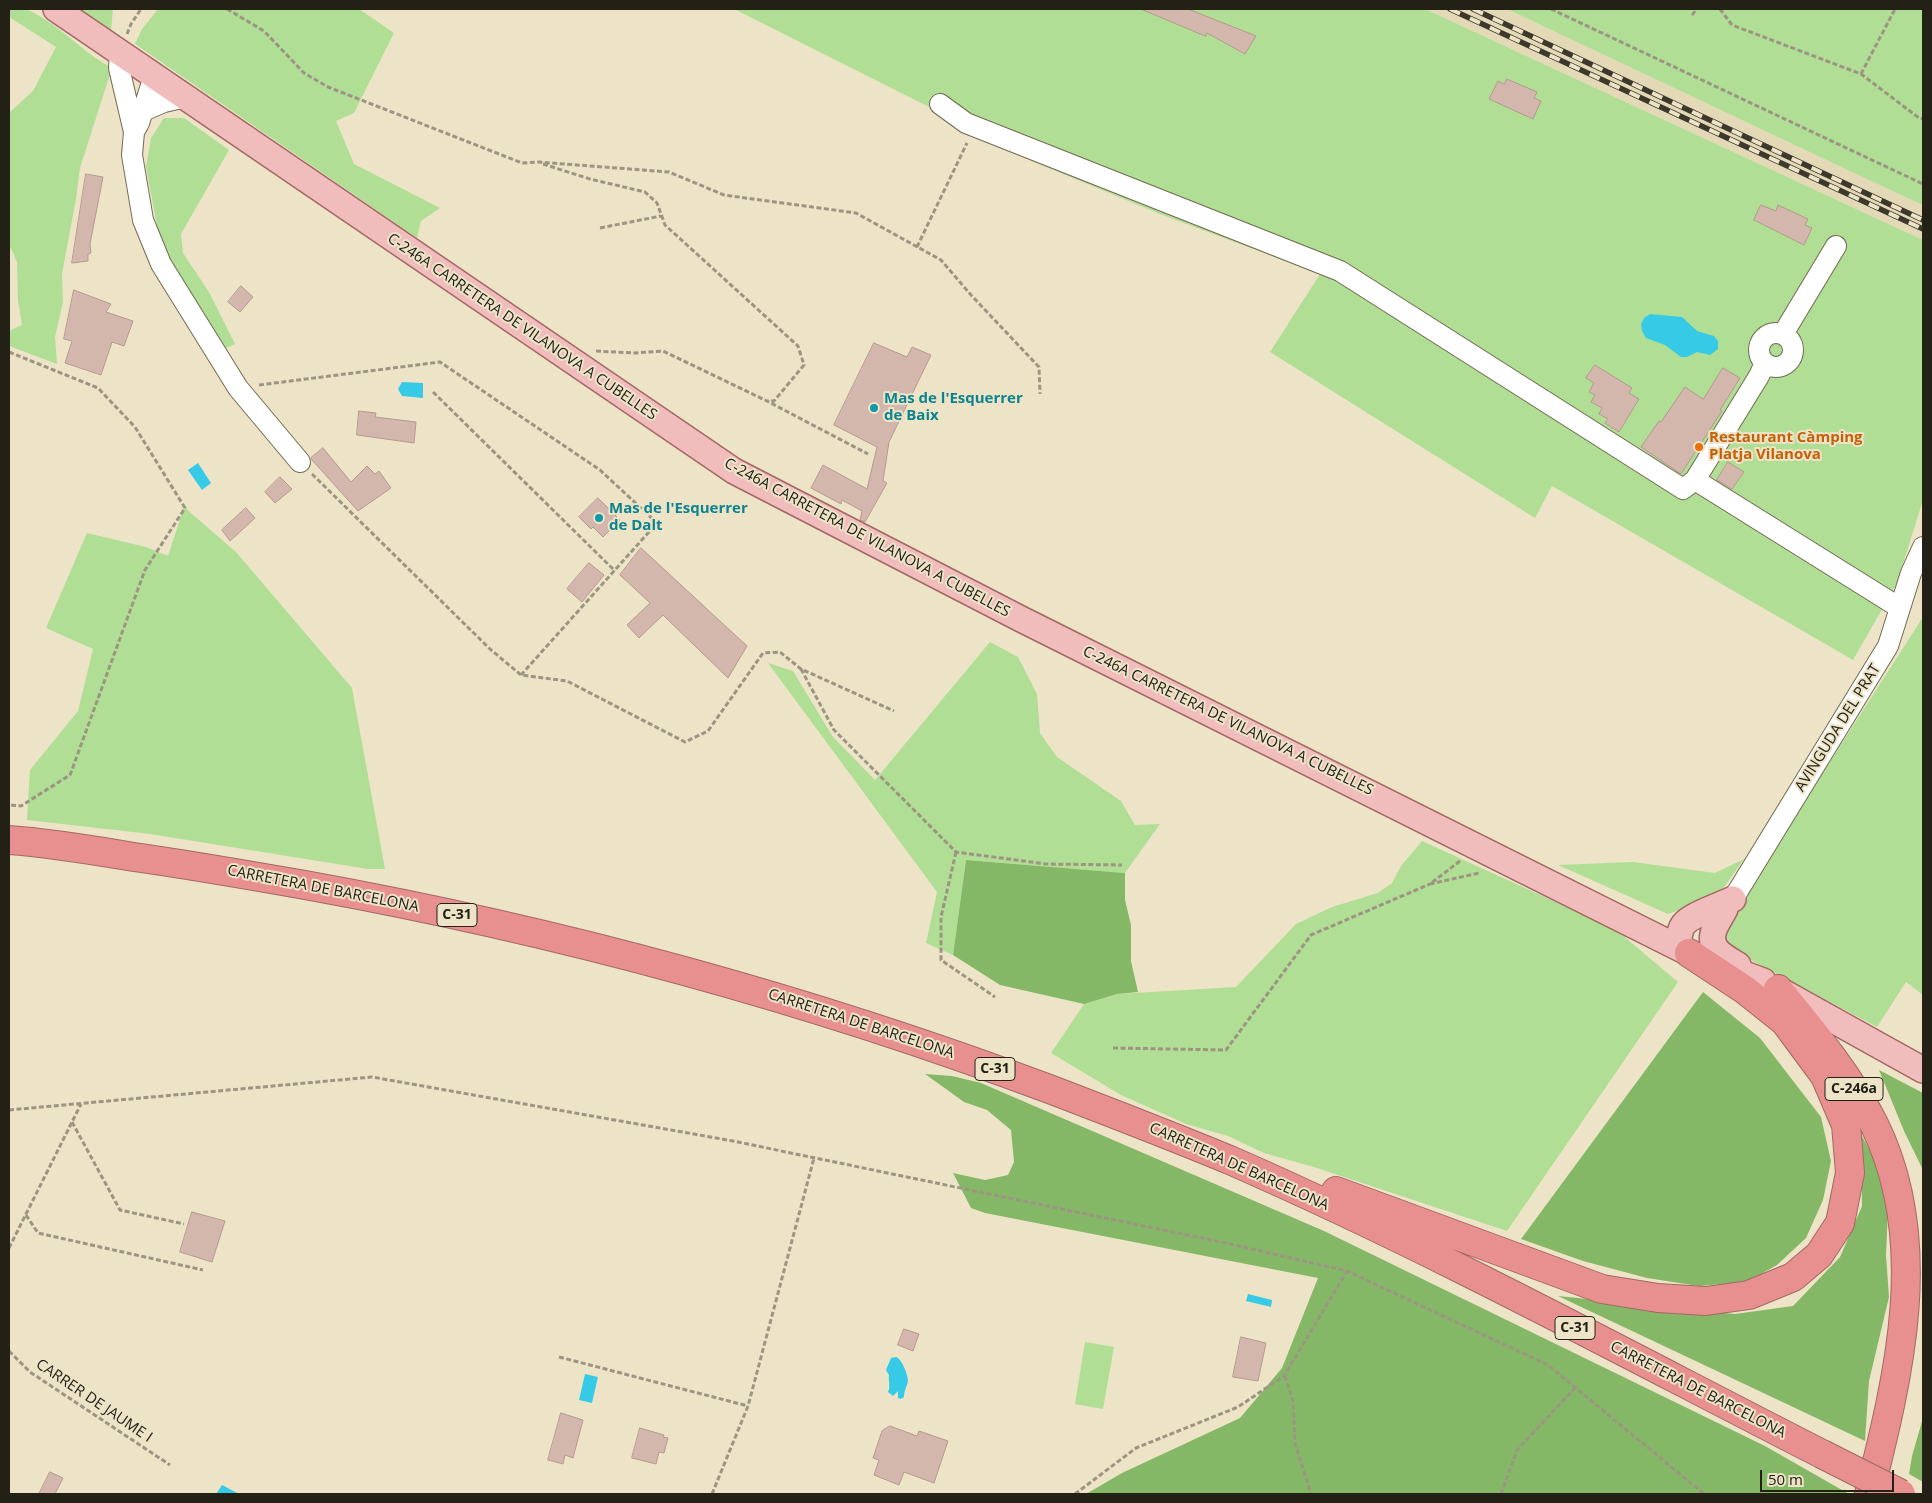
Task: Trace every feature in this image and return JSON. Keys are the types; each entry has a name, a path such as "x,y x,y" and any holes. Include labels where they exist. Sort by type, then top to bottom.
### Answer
{"highway":[{"name":"CARRETERA DE BARCELONA","path":"9,840 46,843 231,872 367,896 609,951 699,974 826,1012 960,1056 1102,1109 1229,1160 1327,1205 1516,1296 1901,1494"},
{"name":"C-246a","path":"1684,950 1745,990 1831,1056 1857,1094 1888,1156 1901,1203 1907,1250 1906,1301 1896,1375 1869,1494"},
{"path":"1770,985 1831,1056"},
{"path":"1229,1160 1327,1188 1602,1289 1658,1298 1706,1301 1748,1295 1793,1278 1819,1255 1840,1223 1850,1173 1846,1125 1825,1076 1785,1022"}],"main road":[{"name":"C-246A CARRETERA DE VILANOVA A CUBELLES","path":"56,9 734,471 1021,618 1684,950 1770,985"},
{"path":"1636,926 1694,916 1729,904"},
{"path":"1684,950 1690,939 1729,904"},
{"path":"1729,904 1712,933 1713,942 1718,951 1770,985 1923,1070"},
{"path":"1684,950 1680,931 1684,923 1694,916"}],"street":[{"path":"120,52 119,68 136,107"},
{"path":"152,74 136,107 132,155 142,220 160,264 238,388 300,462"},
{"path":"136,107 186,97"},
{"path":"940,104 966,123 975,127 1340,271 1683,489 1695,480 1759,376 1765,363 1780,367 1789,362 1793,356 1792,343 1783,334 1836,246"},
{"path":"1695,480 1900,608"},
{"name":"AVINGUDA DEL PRAT","path":"1729,904 1888,646 1912,573 1923,547"}],"path":[{"path":"120,52 131,24 142,9"},
{"path":"227,9 264,31 304,73 328,87 522,163 538,162 669,172 724,195 856,213 941,260 971,295 1039,367 1040,394"},
{"path":"1551,9 1923,184"},
{"path":"1692,15 1697,9"},
{"path":"1720,9 1732,25 1862,74 1919,118 1923,119"},
{"path":"1862,74 1895,9"},
{"path":"917,246 975,127"},
{"path":"538,162 557,169 644,192 657,203 665,225 798,346 804,365 774,401 767,401"},
{"path":"600,228 661,216"},
{"path":"589,350 663,351 767,401 868,454"},
{"path":"9,352 98,388 135,427 185,508 145,570 70,775 21,806 9,805"},
{"path":"238,388 440,362 600,470 657,523 521,675"},
{"path":"433,392 615,571"},
{"path":"300,462 490,649 521,675 568,681 685,742 708,731 763,653 780,652 800,668 894,711"},
{"path":"800,668 834,730 956,852 1046,864 1122,864"},
{"path":"1430,884 1479,847"},
{"path":"956,852 941,917 941,960 995,997"},
{"path":"1113,1048 1226,1050 1311,935 1430,884 1515,865"},
{"path":"9,1110 372,1077 732,1141 1226,1243 1347,1270 1548,1365 1704,1494"},
{"path":"9,1248 82,1104"},
{"path":"72,1122 120,1210 184,1224"},
{"path":"712,1494 748,1406 814,1158"},
{"path":"26,1215 38,1234 203,1270"},
{"path":"1075,1494 1136,1448 1238,1407 1284,1376 1347,1270"},
{"name":"CARRER DE JAUME I","path":"9,1351 30,1372 170,1465"},
{"path":"559,1357 748,1406"},
{"path":"1284,1376 1294,1401 1295,1443 1311,1494"},
{"path":"1501,1494 1517,1450 1575,1388"}],"shaded area":[{"path":"1425,9 1507,9 1923,205 1923,240"}],"green space":[{"path":"9,9 24,9 39,16 112,68 80,168 62,274 63,302 55,337 57,364 9,346 9,331 22,325 18,301 17,262 9,244 9,113 33,91 56,47 9,17"},
{"path":"80,9 113,9 111,31"},
{"path":"158,9 359,9 394,33 354,113 336,121 354,164 440,208 421,221 417,238 135,44 142,29"},
{"path":"734,9 1425,9 1923,240 1923,500 1897,583 1853,660 1552,486 1535,518 1270,352 1320,274 1160,214 957,130 943,114"},
{"path":"1507,9 1923,9 1923,205 1867,179"},
{"path":"164,118 184,118 229,150 181,234 183,253 209,292 235,344 226,348 177,273 160,241 146,167 151,138"},
{"path":"184,507 236,552 352,688 385,869 368,869 150,834 27,820 30,770 78,711 93,649 46,628 87,533 146,547 168,556"},
{"path":"1923,617 1923,995 1906,982 1877,1027 1719,943 1727,922"},
{"path":"990,642 1018,657 1037,694 1040,733 1057,757 1121,801 1135,825 1160,824 1125,873 966,860 953,955 926,943 937,892 768,663 793,671 833,737 875,780"},
{"path":"1422,841 1615,929 1678,982 1507,1231 1314,1167 1264,1153 1228,1136 1186,1124 1121,1095 1051,1053 1084,1004 1117,994 1236,987 1296,924 1332,907 1378,893 1392,883 1401,866"},
{"path":"1744,859 1717,897 1668,914 1558,865 1633,862 1715,873"},
{"path":"966,860 1125,873 1125,900 1131,925 1131,961 1138,992 1117,994 1084,1004 1000,985 953,955"},
{"path":"1703,992 1760,1038 1821,1117 1831,1161 1823,1200 1806,1238 1777,1265 1747,1282 1699,1286 1647,1278 1583,1261 1521,1239"},
{"path":"1879,1070 1923,1093 1923,1170 1904,1131"},
{"path":"925,1074 952,1076 981,1083 1324,1231 1765,1446 1849,1494 1086,1494 1122,1473 1240,1418 1282,1368 1318,1278 985,1213 971,1208 953,1173 985,1180 1008,1175 1014,1162 1011,1130 987,1110 964,1102"},
{"path":"1861,1134 1882,1174 1888,1210 1886,1255 1889,1297 1869,1381 1865,1441 1558,1296 1735,1314 1793,1306 1840,1257 1862,1206"},
{"path":"1085,1342 1114,1347 1103,1409 1075,1404"},
{"path":"1923,1418 1923,1482 1909,1474"}],"water":[{"path":"1650,314 1682,317 1697,331 1714,336 1718,341 1718,349 1710,355 1697,352 1687,357 1681,357 1665,345 1646,338 1641,324 1644,318"},
{"path":"402,382 423,383 423,398 402,396 398,389"},
{"path":"198,463 211,483 202,490 188,470"},
{"path":"1248,1294 1272,1300 1271,1307 1246,1301"},
{"path":"896,1357 906,1371 908,1378 904,1397 901,1399 898,1398 898,1391 893,1396 888,1392 889,1375 886,1370 891,1358"},
{"path":"585,1374 598,1377 592,1403 579,1400"},
{"path":"222,1485 239,1494 216,1494"}],"building":[{"path":"1141,9 1188,9 1256,36 1245,54 1207,33 1206,36"},
{"path":"1507,79 1537,92 1534,98 1541,101 1533,119 1489,99 1498,81 1504,84"},
{"path":"86,174 103,177 90,244 91,253 88,254 88,261 72,263"},
{"path":"1761,205 1776,211 1778,205 1808,219 1805,225 1812,228 1804,245 1754,220"},
{"path":"241,286 253,297 240,312 228,302"},
{"path":"74,290 111,304 106,312 133,321 124,346 112,342 101,375 65,363 72,341 64,339"},
{"name":"Mas de l'Esquerrer de Baix","path":"874,343 907,357 912,347 931,355 889,442 883,481 887,483 865,522 860,520 862,511 842,500 841,504 811,488 823,465 867,489 877,447 834,425"},
{"path":"1595,365 1632,388 1629,393 1639,399 1619,432 1605,423 1608,419 1599,414 1602,408 1591,402 1595,395 1589,392 1594,383 1586,378"},
{"path":"1723,368 1740,378 1720,410 1722,411 1681,474 1641,447 1685,387 1703,399"},
{"path":"359,411 376,413 375,417 416,422 414,443 357,435"},
{"path":"323,448 351,482 367,466 375,474 379,471 391,488 358,511 312,460 311,458"},
{"path":"1728,462 1744,472 1732,489 1717,480"},
{"path":"280,477 292,489 275,503 265,492"},
{"name":"Mas de l'Esquerrer de Dalt","path":"598,498 620,520 603,537 593,527 591,529 579,517"},
{"path":"246,508 255,518 230,541 222,530"},
{"path":"641,548 747,646 728,678 663,615 639,638 627,625 650,603 620,575"},
{"path":"589,563 604,575 582,602 567,589"},
{"path":"192,1212 225,1221 212,1262 180,1252"},
{"path":"904,1329 919,1334 913,1351 898,1345"},
{"path":"1241,1337 1266,1343 1258,1381 1233,1377"},
{"path":"561,1413 583,1420 573,1458 565,1455 563,1464 548,1460"},
{"path":"890,1426 917,1436 919,1431 948,1441 934,1483 904,1472 899,1485 874,1475 879,1460 873,1458 882,1431"},
{"path":"640,1428 668,1438 664,1453 659,1452 656,1464 632,1458"},
{"path":"50,1472 63,1478 55,1494 39,1494"}],"railway":[{"path":"1450,9 1923,229"},
{"path":"1473,9 1923,220"}],"place":[{"name":"Mas de l'Esquerrer de Baix","path":"874,408"},
{"name":"Restaurant Càmping Platja Vilanova","path":"1699,447"},
{"name":"Mas de l'Esquerrer de Dalt","path":"599,518"}]}
